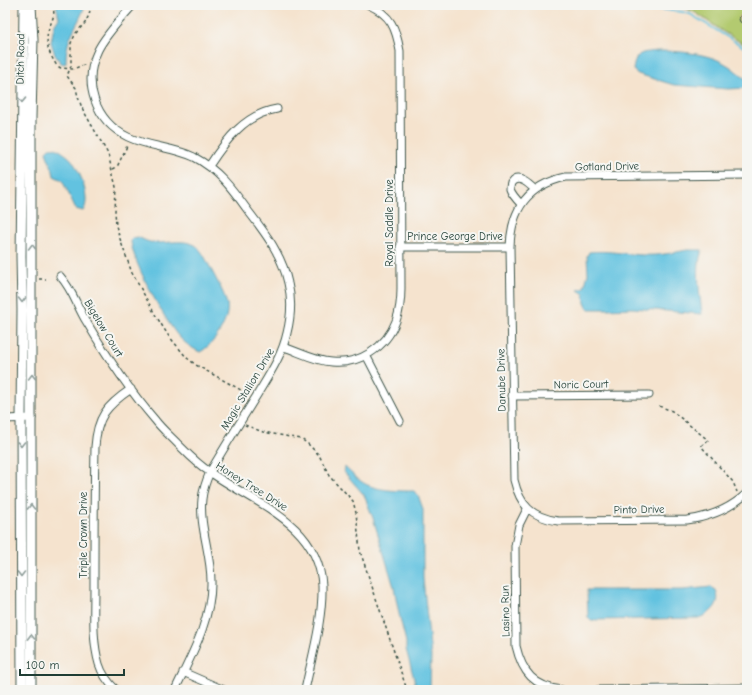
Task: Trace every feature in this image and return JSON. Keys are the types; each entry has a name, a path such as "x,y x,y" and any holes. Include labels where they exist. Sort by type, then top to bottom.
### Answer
{"street":[{"name":"Ditch Road","path":"22,690 21,256 24,5"},
{"name":"Ditch Road","path":"31,5 33,40 31,117 31,690"},
{"name":"Magic Stallion Drive","path":"133,5 105,39 98,50 91,78 92,94 100,113 106,122 116,130 131,138 180,152 209,166 222,177 268,236 281,260 289,283 290,298 289,323 281,355 210,472 202,498 202,512 210,566 210,598 206,616 175,690"},
{"name":"Royal Saddle Drive","path":"284,347 329,362 355,361 366,355 386,339 392,331 396,320 401,298 400,51 397,35 392,23 376,8 369,5"},
{"path":"209,166 226,143 242,126 258,114 277,109"},
{"name":"Gotland Drive","path":"510,247 510,234 514,216 522,204 535,190 548,182 566,177 747,175"},
{"path":"522,204 514,196 510,189 513,181 521,180 528,183 535,190"},
{"name":"Prince George Drive","path":"400,247 510,247"},
{"name":"Danube Drive","path":"510,247 514,480 516,489 527,509"},
{"name":"Bigelow Court","path":"60,276 69,287 83,317 113,365 131,389"},
{"path":"366,355 400,421"},
{"name":"Honey Tree Drive","path":"131,389 155,420 200,465 282,517 292,525 308,544 320,572 322,598 316,640 305,690"},
{"name":"Triple Crown Drive","path":"116,690 109,682 100,666 96,650 94,628 95,447 96,431 100,420 106,411 131,389"},
{"name":"Noric Court","path":"512,396 649,395"},
{"path":"5,419 32,418"},
{"name":"Pinto Drive","path":"527,509 547,520 558,521 687,520 704,517 723,510 734,504 747,493"},
{"name":"Lasino Run","path":"527,509 519,525 515,546 516,646 519,658 530,676 537,683 562,690"},
{"path":"183,672 224,690"},
{"path":"598,690 747,688"}],"path":[{"path":"52,5 54,16 48,33 47,42 49,52 57,66 69,69 86,64"},
{"path":"90,5 89,15 85,23 76,33 71,43 71,62 67,76 76,88 80,103 108,154 113,169 116,187 116,226 120,242 132,273 156,316 177,346 196,365 255,397"},
{"path":"113,169 117,167 131,138"},
{"path":"39,280 46,279"},
{"path":"659,406 672,411 708,440 702,446 733,482 737,492"},
{"path":"240,422 263,432 301,439 319,455 329,475 353,501 356,513 360,552 407,690"}],"green space":[{"path":"679,5 747,5 747,46 696,13"}],"water":[{"path":"56,5 85,5 68,43 65,64 61,63 55,55 51,42 54,26 59,18"},
{"path":"658,51 692,53 717,60 730,66 747,80 747,88 728,89 674,85 638,74 633,70 636,59 640,54"},
{"path":"49,148 57,149 66,154 78,170 86,199 83,211 76,209 62,180 54,176 46,151"},
{"path":"138,237 148,242 155,243 190,243 198,247 207,260 224,295 227,310 226,317 220,331 211,344 200,352 180,338 158,306 143,276 133,249 131,240"},
{"path":"687,250 702,250 698,273 702,314 633,308 588,309 585,303 584,294 578,290 584,288 588,274 587,256 589,252 649,255"},
{"path":"345,467 360,481 367,485 386,490 414,491 418,495 423,509 423,578 431,656 430,690 417,690 406,649 406,642 394,587 373,518 364,495 344,472"},
{"path":"711,587 716,590 718,600 711,611 698,618 590,620 588,617 587,590 683,590"}],"building":[{"path":"743,15 746,16 746,22 743,23 740,22 739,19 740,16"}],"waterway":[{"path":"623,5 690,14 747,49"}]}
